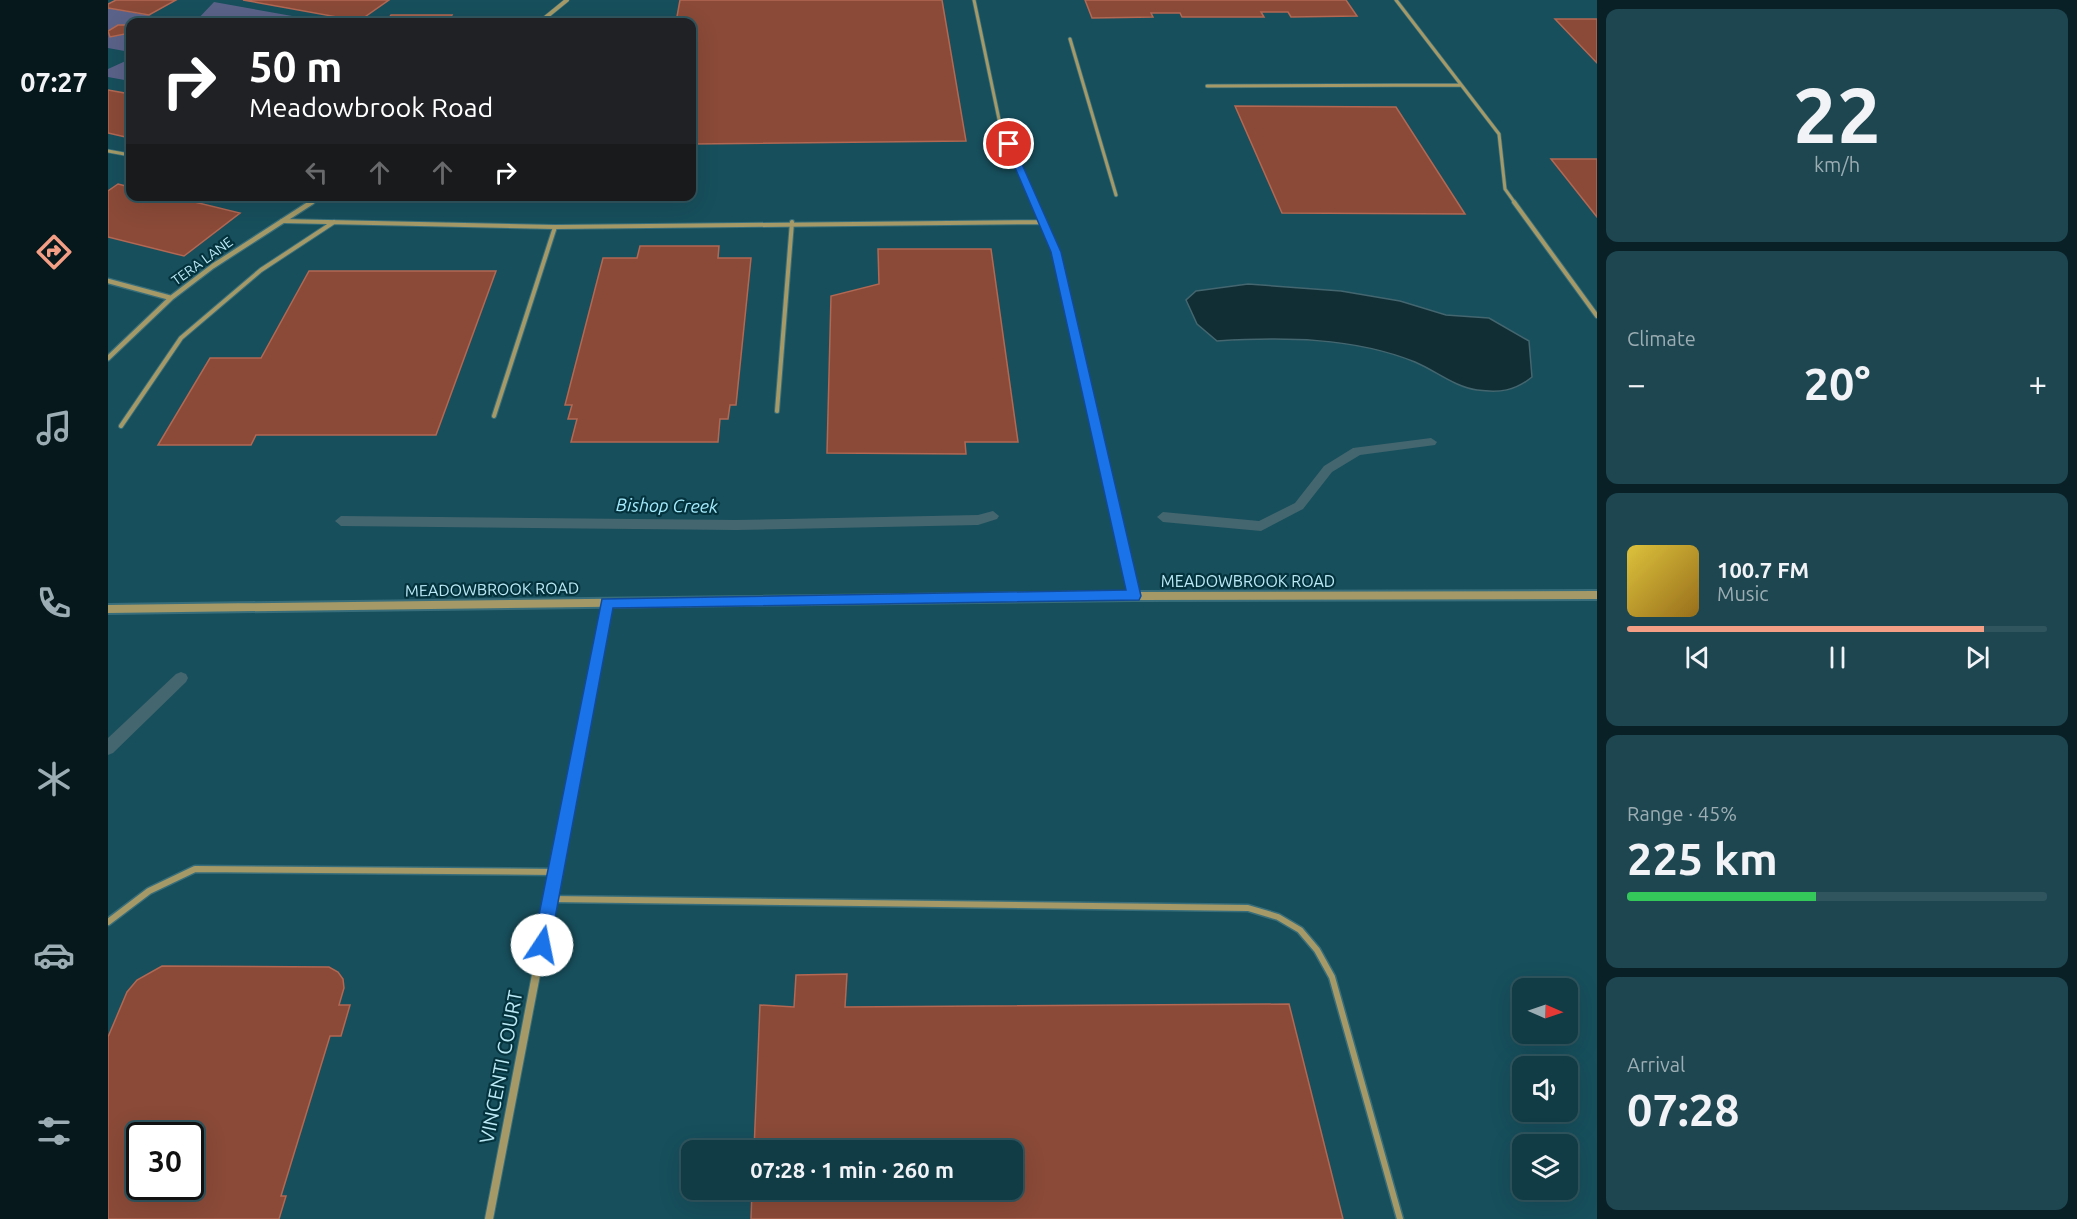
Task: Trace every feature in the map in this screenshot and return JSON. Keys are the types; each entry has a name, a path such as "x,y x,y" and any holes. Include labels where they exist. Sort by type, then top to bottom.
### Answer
{"street":[{"path":"545,18 567,0"},
{"name":"TERA LANE","path":"108,358 171,298 213,266 313,201"},
{"path":"108,281 171,298"},
{"name":"MEADOWBROOK ROAD","path":"108,609 1134,596 1597,595"},
{"name":"VINCENTI COURT","path":"489,1219 607,603"}],"lane":[{"path":"974,0 1000,124 1056,252 1134,596"},
{"path":"1395,0 1499,134 1505,189 1597,316"},
{"path":"1070,39 1116,195"},
{"path":"1207,86 1461,85"},
{"path":"108,151 126,154"},
{"path":"282,221 555,226 792,222 1044,222"},
{"path":"121,426 181,338 261,270 334,222"},
{"path":"777,411 792,222"},
{"path":"494,416 555,226"},
{"path":"108,922 167,878 195,869 556,872"},
{"path":"550,899 1248,908 1271,913 1299,927 1318,950 1332,977 1400,1219"}],"shaded area":[{"path":"214,2 303,18 199,18"},
{"path":"108,8 163,18 126,18 126,51 108,48"},
{"path":"126,61 126,80 108,77 108,69"},
{"path":"1248,284 1341,291 1400,301 1446,315 1489,318 1529,341 1532,377 1507,390 1477,390 1453,382 1415,362 1342,343 1292,339 1217,341 1197,324 1186,300 1196,291"}],"building":[{"path":"116,0 176,0 149,15 108,8 108,4"},
{"path":"243,0 389,0 363,18 342,18"},
{"path":"680,0 942,0 966,141 696,144 696,18 677,18"},
{"path":"1085,0 1346,0 1357,16 1291,17 1288,12 1261,12 1264,17 1182,17 1180,13 1151,13 1153,17 1092,18"},
{"path":"391,15 452,15 450,18 389,18"},
{"path":"1555,19 1597,19 1597,63"},
{"path":"118,25 126,25 126,34 110,37 108,31"},
{"path":"108,90 126,93 126,137 108,133"},
{"path":"1235,106 1396,107 1465,214 1282,213"},
{"path":"1551,159 1597,159 1597,217"},
{"path":"118,184 126,186 126,201 191,201 240,213 184,256 108,237 108,191"},
{"path":"640,246 719,246 718,258 751,258 736,405 730,405 728,419 720,419 718,442 571,442 577,419 568,419 572,405 565,405 603,258 637,258"},
{"path":"878,249 991,249 1018,442 965,442 966,454 827,453 831,296 879,284"},
{"path":"309,271 496,271 436,435 256,435 251,445 158,445 210,358 261,358"},
{"path":"162,966 329,967 338,972 343,979 344,988 339,1005 350,1005 341,1036 330,1036 281,1196 286,1196 279,1219 108,1219 108,1037 127,992 137,980"},
{"path":"847,974 845,1007 1289,1004 1343,1219 751,1219 752,1200 1023,1200 1023,1140 754,1140 760,1005 794,1007 796,975"}],"waterway":[{"name":"Bishop Creek","path":"1163,517 1261,526 1299,506 1328,469 1357,451 1431,442"},
{"name":"Bishop Creek","path":"341,521 736,525 978,520 993,516"},
{"name":"Bishop Creek","path":"108,748 181,678"}],"route":[{"path":"542,945 607,603 1134,596 1056,252 1009,144"}]}
